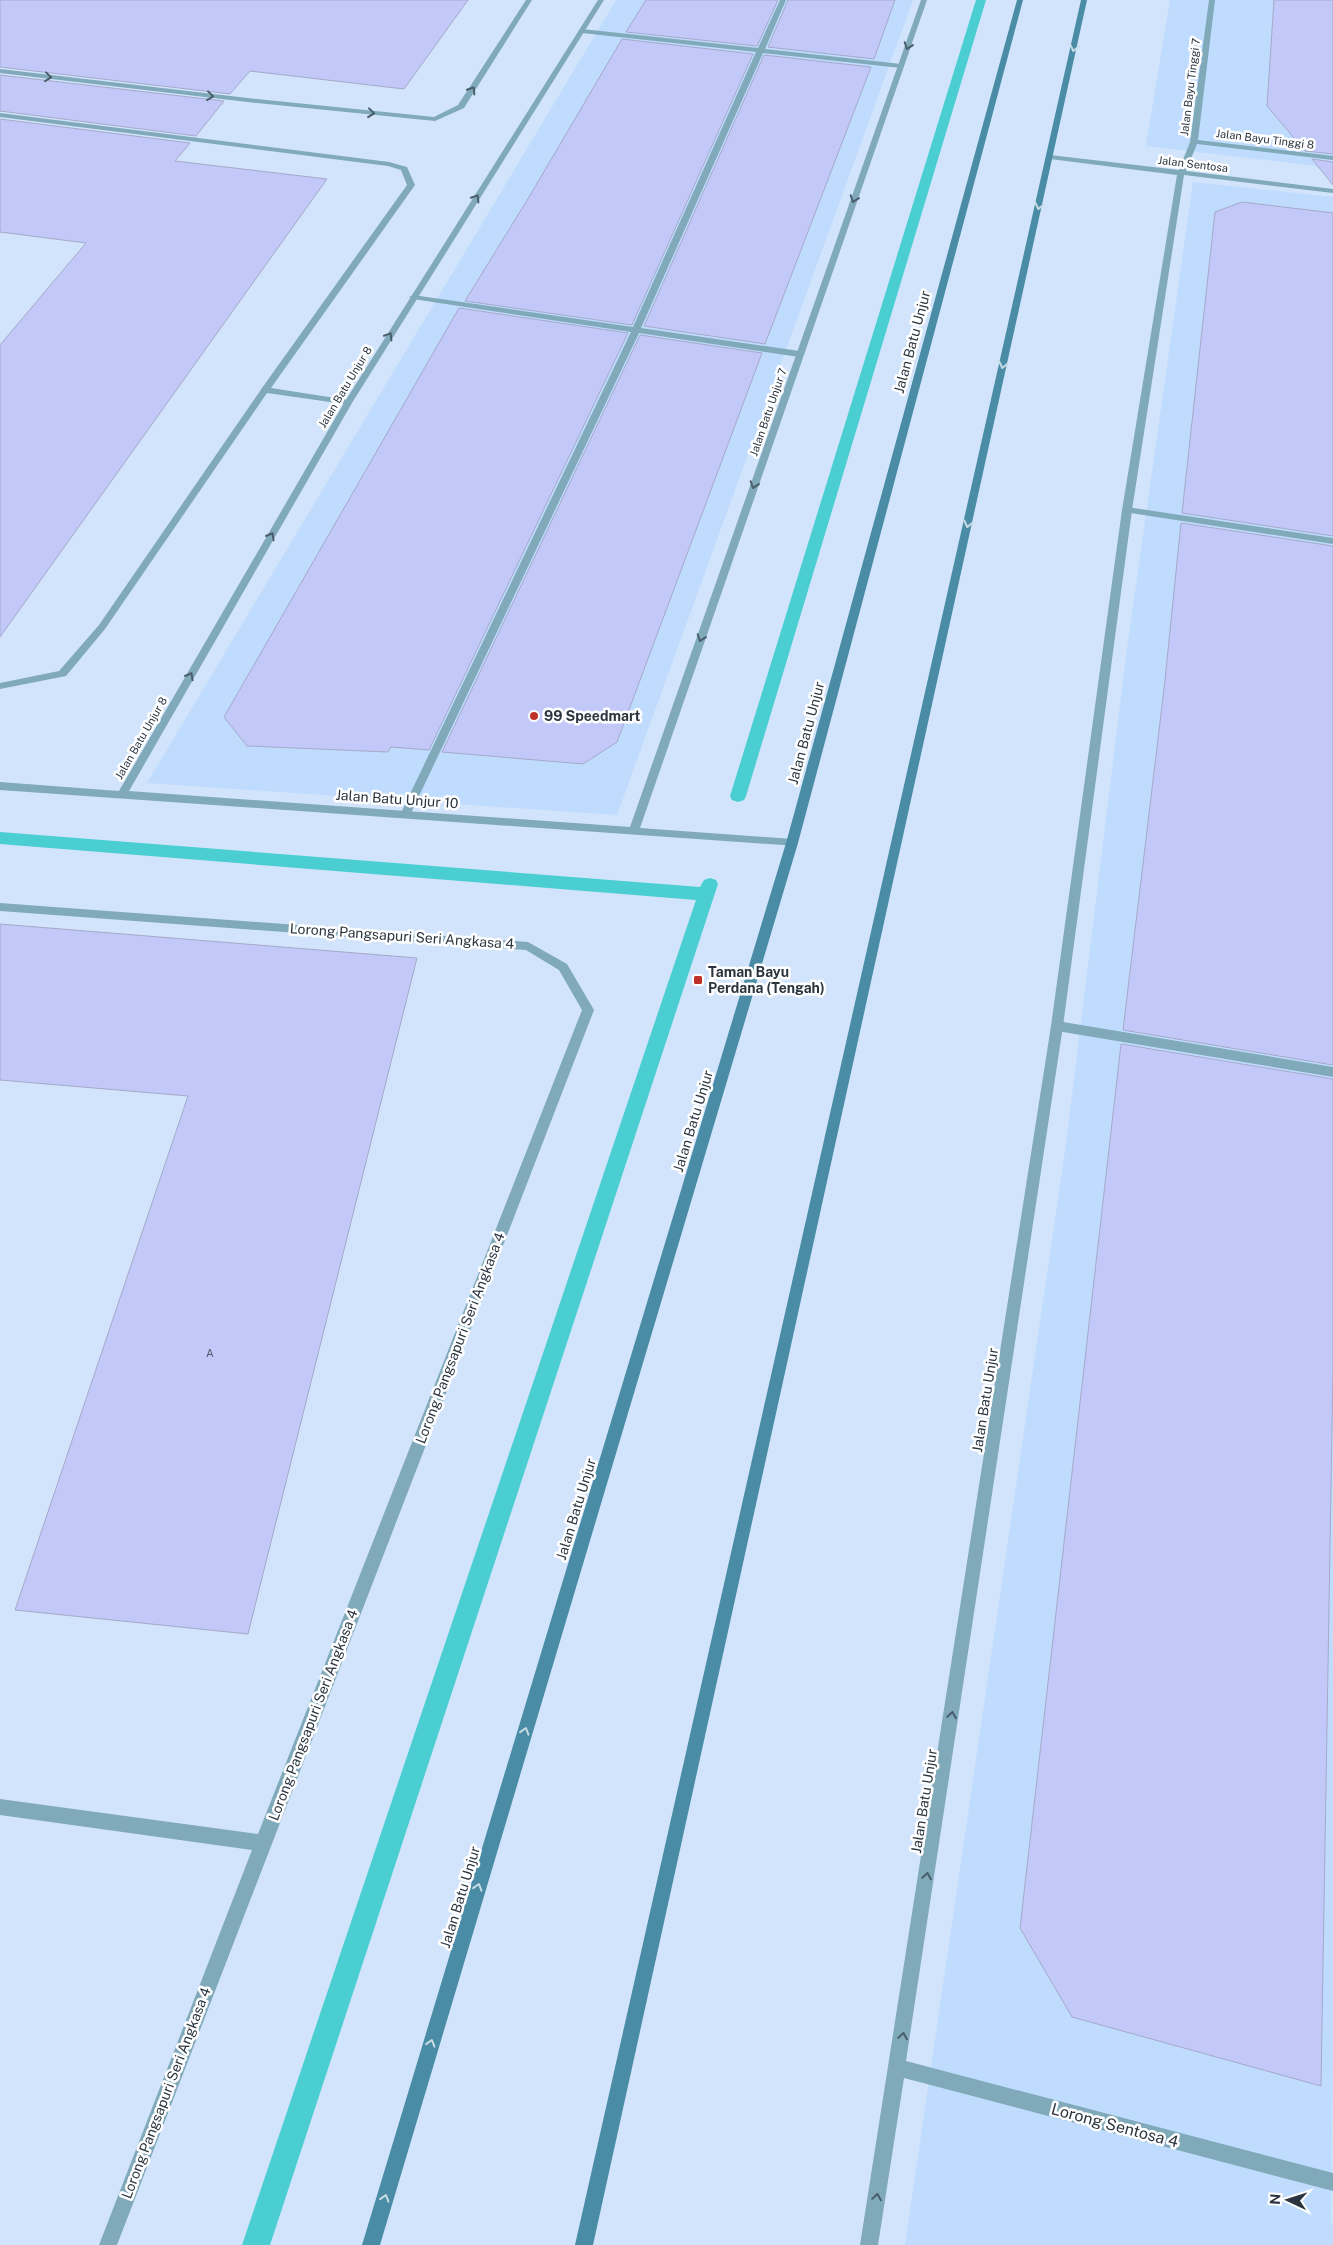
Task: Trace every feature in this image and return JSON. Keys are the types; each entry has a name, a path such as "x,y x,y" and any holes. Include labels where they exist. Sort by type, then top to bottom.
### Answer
{"main road":[{"name":"Jalan Batu Unjur","path":"371,2245 792,843 1020,0"},
{"path":"584,2245 1084,0"}],"street":[{"path":"0,71 257,101 435,118 461,106 529,0"},
{"name":"Jalan Batu Unjur 8","path":"122,794 348,403 601,0"},
{"path":"405,814 636,330 783,0"},
{"name":"Jalan Batu Unjur 7","path":"634,831 924,0"},
{"name":"Jalan Bayu Tinggi 7","path":"1181,174 1194,142 1212,0"},
{"path":"582,31 901,66"},
{"path":"0,115 388,164 404,169 411,185 265,390 102,627 62,674 0,686"},
{"name":"Jalan Bayu Tinggi 8","path":"1194,142 1333,158"},
{"name":"Jalan Sentosa","path":"1050,156 1181,174 1333,191"},
{"name":"Jalan Batu Unjur","path":"869,2245 898,2068 1057,1026 1127,510 1181,174"},
{"path":"413,297 799,354"},
{"path":"265,390 348,403"},
{"path":"1127,510 1333,542"},
{"name":"Jalan Batu Unjur 10","path":"0,786 792,843"},
{"name":"Lorong Pangsapuri Seri Angkasa 4","path":"0,907 528,946 563,967 588,1010 108,2245"},
{"path":"1057,1026 1333,1072"},
{"path":"0,1807 263,1843"},
{"name":"Lorong Sentosa 4","path":"898,2068 1333,2182"}],"shaded area":[{"path":"616,0 913,0 617,815 147,783"},
{"path":"1170,0 1333,0 1333,168 1146,146"},
{"path":"1193,182 1333,197 1333,2045 1331,2223 1333,2224 1333,2245 905,2245 1066,1144 1126,656"}],"building":[{"path":"0,0 468,0 404,89 250,71 230,94 0,67"},
{"path":"646,0 778,0 757,46 626,32"},
{"path":"788,0 895,0 874,59 768,47"},
{"path":"1274,0 1333,0 1333,154 1305,151 1267,106"},
{"path":"622,39 753,54 632,325 465,301 529,197"},
{"path":"764,55 871,67 765,344 644,326"},
{"path":"0,75 224,101 196,136 0,111"},
{"path":"0,119 190,143 175,161 327,179 0,637 0,345 86,243 0,232"},
{"path":"1312,159 1333,162 1333,185"},
{"path":"1242,202 1333,213 1333,536 1182,513 1215,212"},
{"path":"459,308 628,333 429,750 391,747 388,752 247,746 224,717"},
{"path":"640,335 762,353 617,742 583,764 442,752"},
{"path":"1181,523 1333,546 1333,1065 1123,1030 1164,689"},
{"path":"0,924 417,958 248,1634 15,1610 188,1096 0,1080"},
{"path":"1121,1044 1333,1079 1333,1368 1321,2086 1072,2017 1020,1928"}],"waterway":[{"path":"738,796 981,0"},
{"path":"0,838 706,894"},
{"path":"256,2245 710,884"}],"place":[{"name":"99 Speedmart","path":"534,716"},
{"name":"Taman Bayu Perdana (Tengah)","path":"698,980"}]}
